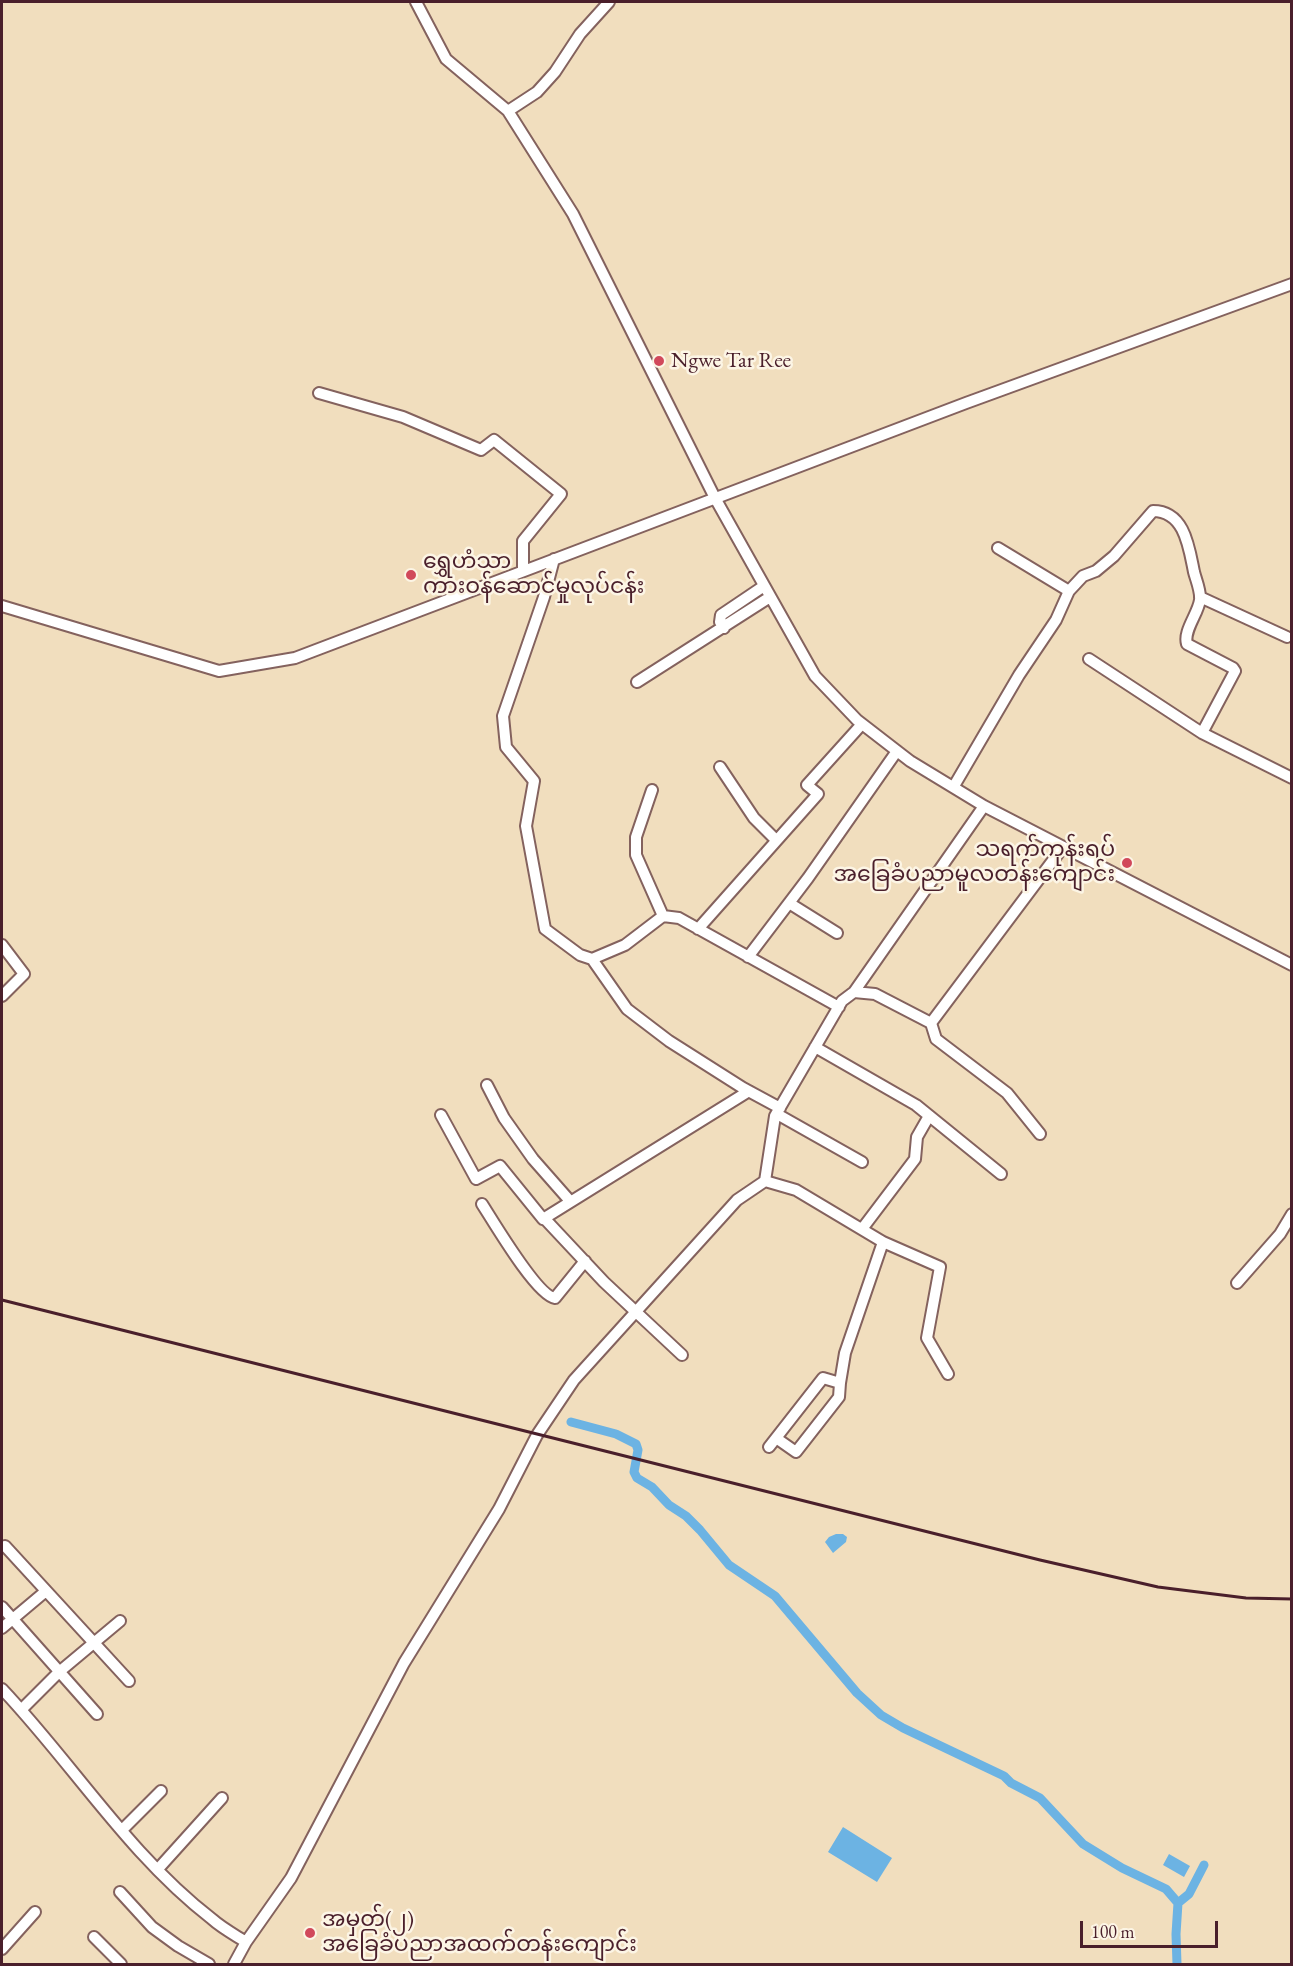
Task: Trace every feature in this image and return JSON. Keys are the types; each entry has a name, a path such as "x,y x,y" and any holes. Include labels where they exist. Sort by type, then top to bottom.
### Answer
{"street":[{"path":"416,2 446,59 508,111 573,214 716,498 815,676 862,724 897,751 984,806 1292,964"},
{"path":"508,111 537,92 555,72 580,33 609,2"},
{"path":"2,606 219,671 296,658 716,498 1292,284"},
{"path":"319,393 402,417 481,450 494,440 561,494 524,541 523,572"},
{"path":"954,786 1019,675 1056,620 1069,591 1083,576 1096,571 1114,556 1153,511 1160,511 1177,522 1186,536 1200,597 1197,612 1185,641 1191,647 1235,671 1202,733"},
{"path":"998,548 1069,591"},
{"path":"554,560 544,597 503,716 506,747 534,782 526,826 545,929 580,955 592,959 627,1009 669,1041 862,1162"},
{"path":"724,628 720,622 721,615 764,586"},
{"path":"637,682 770,597"},
{"path":"1200,597 1287,637"},
{"path":"1089,660 1202,733 1292,778"},
{"path":"698,929 818,794 807,785 862,724"},
{"path":"748,957 897,751"},
{"path":"720,767 754,818 776,840"},
{"path":"652,790 636,837 636,855 663,916"},
{"path":"234,1965 246,1942 291,1878 404,1663 499,1509 537,1435 574,1380 737,1200 765,1181 778,1111 815,1047 842,1001 854,992 984,806"},
{"path":"931,1023 1063,847"},
{"path":"789,903 837,933"},
{"path":"592,959 625,945 663,916 679,918 839,1007"},
{"path":"2,945 24,974 2,996"},
{"path":"854,992 875,994 931,1023 936,1039 1007,1093 1040,1134"},
{"path":"815,1047 916,1105 1001,1174"},
{"path":"487,1085 504,1118 533,1159 570,1201"},
{"path":"544,1218 749,1091"},
{"path":"441,1115 476,1179 500,1166 544,1218 604,1282 682,1355"},
{"path":"862,1229 915,1159 917,1137 929,1116"},
{"path":"765,1181 796,1190 883,1242 940,1268 927,1338 948,1374"},
{"path":"482,1204 526,1269 550,1298 555,1298 585,1261"},
{"path":"1237,1283 1290,1220"},
{"path":"776,1438 796,1452 839,1397 845,1353 883,1242"},
{"path":"769,1447 823,1378 840,1383"},
{"path":"5,1545 129,1680"},
{"path":"2,1628 46,1591"},
{"path":"2,1607 97,1714"},
{"path":"21,1710 59,1672 120,1621"},
{"path":"2,1689 122,1830 184,1896 213,1921 246,1942"},
{"path":"122,1830 161,1791"},
{"path":"158,1869 222,1798"},
{"path":"120,1892 152,1927 209,1965"},
{"path":"2,1949 34,1912"},
{"path":"94,1937 121,1965"}],"water":[{"path":"836,1534 843,1534 847,1537 846,1542 833,1553 825,1542"},
{"path":"843,1827 892,1858 877,1882 828,1852"},
{"path":"1169,1854 1190,1866 1184,1877 1163,1865"}],"waterway":[{"path":"571,1422 616,1434 636,1444 638,1450 634,1472 637,1478 652,1487 669,1505 686,1516 729,1565 775,1596 857,1693 881,1715 903,1728 1004,1776 1011,1783 1040,1798 1083,1844 1122,1868 1166,1889 1178,1903 1177,1964"},
{"path":"1178,1903 1189,1894 1204,1865"}],"railway":[{"path":"2,1300 1040,1560 1158,1587 1246,1598 1292,1599"}],"place":[{"name":"Ngwe Tar Ree","path":"659,361"},
{"name":"ရွှေဟံသာ ကားဝန်ဆောင်မှုလုပ်ငန်း","path":"411,575"},
{"name":"သရက်ကုန်းရပ် အခြေခံပညာမူလတန်းကျောင်း","path":"1127,863"},
{"name":"အမှတ်(၂) အခြေခံပညာအထက်တန်းကျောင်း","path":"310,1933"}]}
